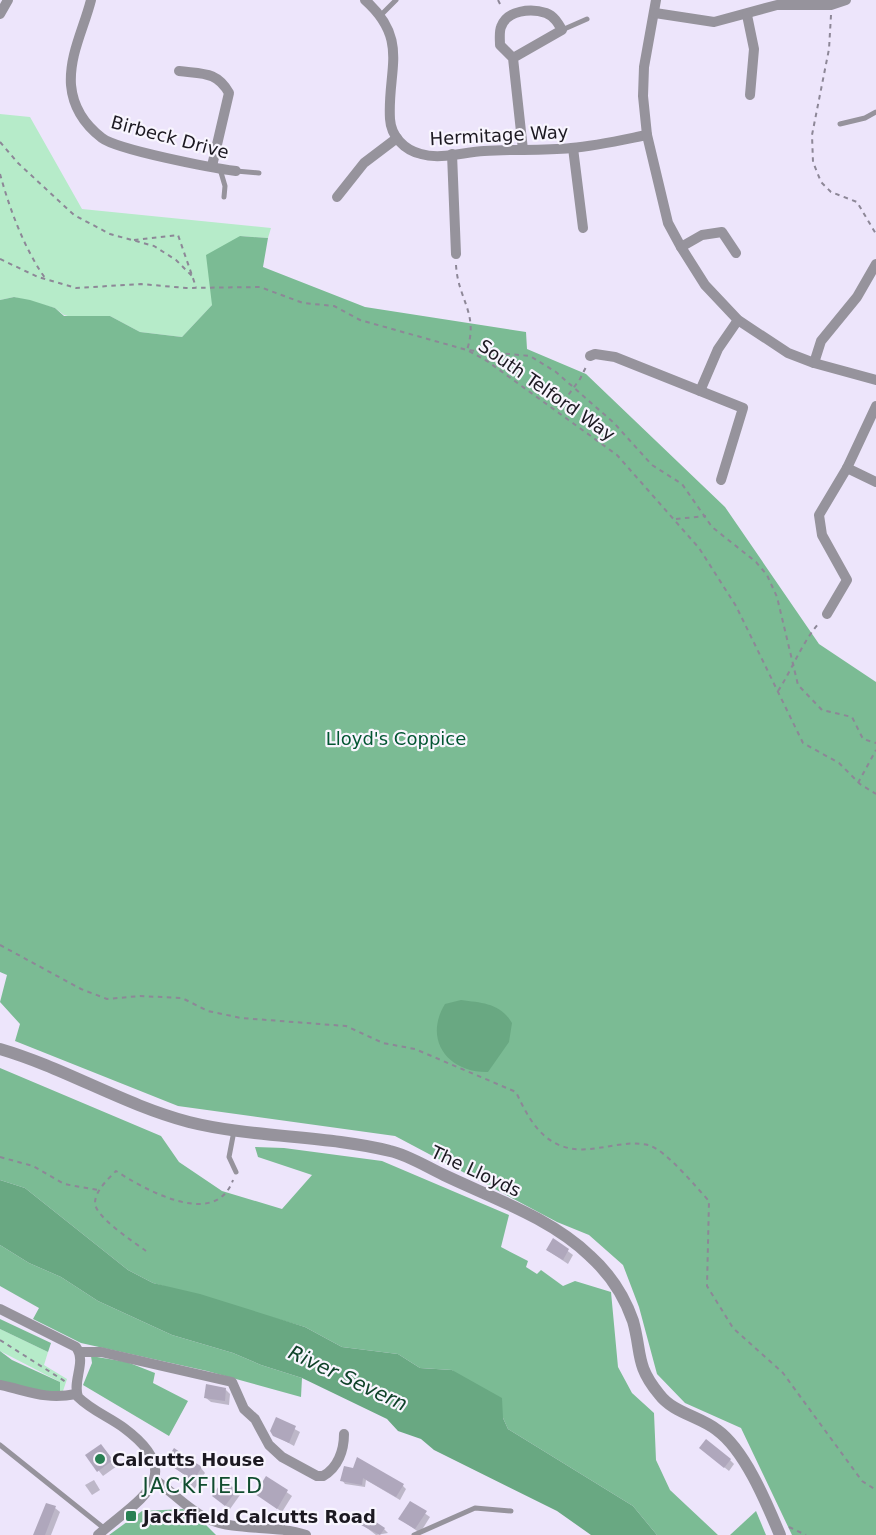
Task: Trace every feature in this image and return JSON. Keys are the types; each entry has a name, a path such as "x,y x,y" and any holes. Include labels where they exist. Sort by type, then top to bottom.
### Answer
{"street":[{"path":"0,14 8,0"},
{"name":"Birbeck Drive","path":"91,0 75,50 71,85 82,121 104,140 236,171"},
{"path":"337,197 364,163 397,138 390,118 393,53 380,16 365,0"},
{"path":"656,0 644,67 643,96 647,135 668,223 681,247 705,285 738,320 789,353 814,363 876,380"},
{"path":"655,13 714,22 790,2 831,5 846,0"},
{"path":"513,57 562,30 556,20 546,13 518,11 507,17 500,28 500,45 513,57 523,150"},
{"path":"747,15 754,49 750,95"},
{"path":"179,71 210,76 222,81 229,93 216,168"},
{"name":"Hermitage Way","path":"397,138 405,147 419,154 452,154 573,148 647,135"},
{"path":"573,148 583,228"},
{"path":"452,154 456,254"},
{"path":"681,247 702,235 722,232 736,253"},
{"path":"814,363 821,341 857,297 876,264"},
{"path":"700,391 718,349 738,320"},
{"path":"590,356 595,354 615,357 742,408 721,480"},
{"path":"827,614 847,580 822,535 819,515 846,468 876,406"},
{"path":"846,468 876,482"},
{"name":"The Lloyds","path":"0,1049 81,1079 152,1111 191,1122 391,1151 569,1237 611,1278 624,1299 633,1324 637,1353 644,1375 661,1397 681,1412 719,1431 732,1445 748,1469 780,1535"},
{"path":"0,1309 66,1342 80,1352 101,1352 232,1382 244,1409 255,1419 270,1445 282,1457 317,1476 323,1476 333,1467 342,1452 344,1434"},
{"path":"80,1352 76,1391 81,1401 135,1437 152,1458 157,1472 155,1480 142,1499 101,1532"},
{"path":"0,1385 35,1395 58,1397 76,1391"},
{"path":"155,1480 210,1520 231,1525 291,1530 306,1535"}],"lane":[{"path":"380,16 396,0"},
{"path":"562,30 587,19"},
{"path":"840,124 865,118 876,112"},
{"path":"216,168 225,186 224,197"},
{"path":"236,171 260,172"},
{"path":"235,1130 229,1156 236,1172"},
{"path":"0,1445 101,1532"},
{"path":"414,1535 475,1508 511,1511"}],"path":[{"path":"831,5 829,49 812,135 813,162 821,182 831,192 857,202 876,234"},
{"path":"0,142 18,163 74,214 110,234 154,246 176,260 192,276"},
{"path":"0,174 18,227 35,264 46,279"},
{"path":"131,240 178,235 196,287"},
{"path":"456,254 457,274 472,321 473,333 467,350 530,356 556,372 614,423 652,465 682,484 712,527 756,562 767,575 777,597 798,685 822,710 852,717 863,739 876,743"},
{"name":"South Telford Way","path":"0,260 38,277 76,288 141,284 260,287 303,303 334,306 360,320 467,350 487,361 617,455 699,548 736,606 803,743 839,763 858,783 876,794"},
{"path":"557,410 574,387 590,356"},
{"path":"674,519 706,516"},
{"path":"778,691 794,667 803,641 827,614"},
{"path":"858,783 876,750"},
{"path":"0,945 81,989 107,999 140,996 182,998 208,1011 241,1018 346,1026 384,1043 416,1049 516,1092 529,1120 546,1139 559,1146 596,1149 616,1144 649,1145 709,1201 707,1286 733,1328 783,1373 862,1481 876,1490"},
{"path":"0,1157 33,1166 63,1184 99,1191"},
{"path":"146,1251 97,1213 94,1202 99,1191 116,1171 145,1189 198,1206 217,1200 231,1186 236,1172"},
{"path":"0,1340 76,1391"}],"shaded area":[{"path":"0,114 30,117 82,209 271,228 268,238 240,236 212,305 182,337 140,332 110,316 76,318 64,315 55,308 14,297 0,300"},
{"path":"0,1329 48,1352 44,1365 67,1379 63,1391 60,1392 60,1382 0,1351"}],"green space":[{"name":"Lloyd's Coppice","path":"240,236 268,238 263,267 365,307 526,332 527,349 586,374 725,507 819,644 876,682 876,1535 792,1535 741,1428 685,1403 657,1374 639,1307 623,1265 589,1235 557,1222 395,1136 178,1106 15,1041 20,1024 0,1002 7,975 0,972 0,300 14,297 30,300 55,308 64,316 110,316 140,332 182,337 212,305 206,255"},
{"path":"0,1068 161,1136 179,1162 222,1191 282,1209 312,1175 258,1157 255,1147 284,1148 382,1161 509,1215 501,1247 528,1261 526,1267 537,1274 541,1270 563,1286 575,1281 611,1292 618,1367 632,1393 654,1413 656,1460 670,1490 718,1535 657,1535 633,1506 508,1429 503,1418 452,1370 420,1368 398,1354 342,1347 305,1327 153,1283 128,1270 25,1188 0,1180"},
{"path":"0,1245 29,1263 61,1277 98,1301 172,1335 233,1353 302,1378 301,1397 207,1371 81,1343 33,1319 39,1308 0,1286"},
{"path":"0,1319 51,1343 48,1352 0,1329"},
{"path":"0,1351 12,1360 60,1382 60,1392 50,1394 0,1382"},
{"path":"91,1356 127,1362 155,1373 153,1383 188,1401 169,1436 83,1385 92,1363"},
{"path":"183,1509 216,1535 109,1535 142,1511"},
{"path":"756,1511 766,1535 730,1535"}],"water":[{"path":"461,1000 490,1005 502,1011 512,1023 509,1042 488,1072 461,1067 443,1052 438,1042 439,1017 445,1004"},
{"name":"River Severn","path":"0,1180 25,1188 128,1270 153,1283 200,1294 305,1327 342,1347 398,1354 420,1368 452,1370 502,1398 503,1418 508,1429 633,1506 657,1535 591,1535 557,1511 434,1450 421,1439 398,1431 387,1419 302,1378 233,1353 172,1335 98,1301 61,1277 29,1263 0,1245"}],"building":[{"path":"553,1238 569,1249 563,1260 546,1250"},
{"path":"206,1384 226,1388 225,1401 204,1398"},
{"path":"276,1417 296,1426 289,1443 273,1436 270,1431"},
{"path":"706,1439 731,1459 724,1468 699,1448"},
{"path":"101,1444 113,1460 97,1472 85,1455"},
{"path":"174,1448 202,1467 188,1488 180,1482 185,1475 165,1462"},
{"path":"357,1457 404,1484 396,1497 363,1478 362,1485 340,1481 344,1466 353,1468"},
{"path":"266,1476 288,1490 277,1509 255,1494"},
{"path":"223,1480 237,1490 225,1506 212,1496"},
{"path":"410,1501 427,1511 415,1529 398,1519"},
{"path":"46,1503 56,1506 45,1535 33,1535"},
{"path":"367,1516 385,1528 380,1535 361,1525"}],"place":[{"name":"Calcutts House","path":"100,1459"},
{"name":"Jackfield Calcutts Road","path":"131,1516"}],"district":[{"name":"JACKFIELD","path":"203,1486"}]}
